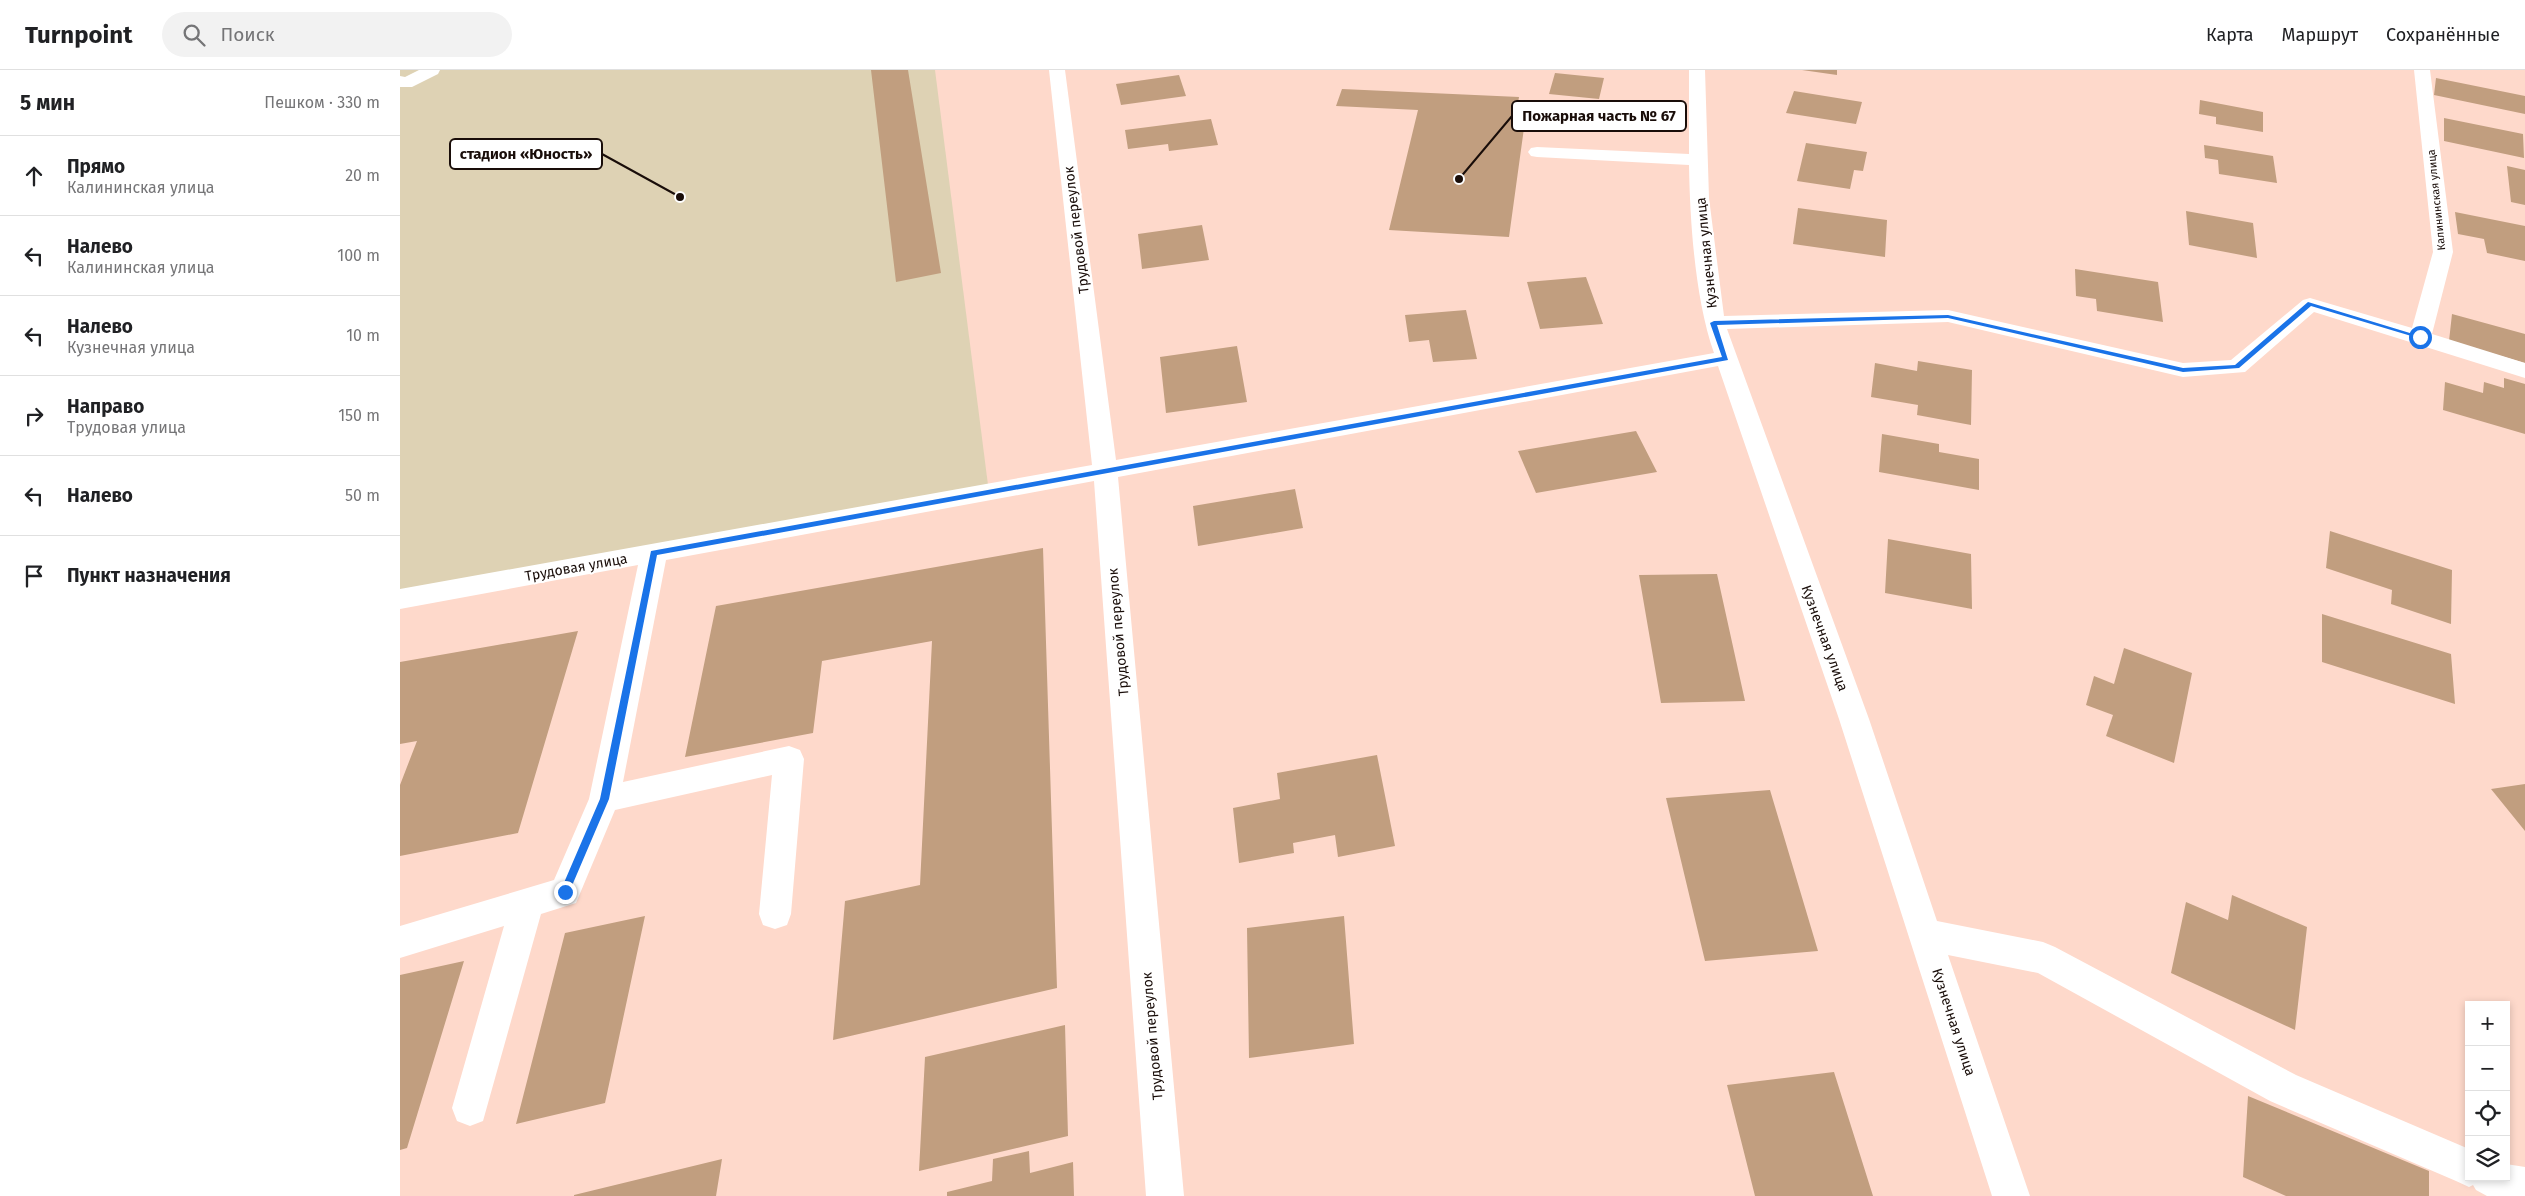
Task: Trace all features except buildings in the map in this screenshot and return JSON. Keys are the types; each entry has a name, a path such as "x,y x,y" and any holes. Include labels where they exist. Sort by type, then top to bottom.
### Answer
{"street":[{"path":"400,81 406,83 432,70"},
{"name":"Трудовой переулок","path":"1057,70 1104,471 1165,1196"},
{"name":"Кузнечная улица","path":"1697,70 1700,160 1699,198 1714,323 1854,719 2011,1196"},
{"name":"Калининская улица","path":"2420,337 2443,252 2422,70"},
{"path":"1537,152 1700,160"},
{"path":"1714,323 1948,316 2183,370 2237,367 2310,304 2525,371"},
{"name":"Трудовая улица","path":"400,599 1726,358"},
{"path":"400,942 565,892 604,799 654,553"},
{"path":"604,799 789,759 775,914"},
{"path":"470,1108 527,904"},
{"path":"1924,934 2043,958 2283,1088 2465,1166"},
{"path":"2498,1181 2525,1186"}],"shaded area":[{"path":"400,70 935,70 988,485 400,592"}],"place":[{"name":"Пожарная часть № 67","path":"1459,179"},
{"name":"стадион «Юность»","path":"680,197"}],"route":[{"path":"565,892 604,799 654,553 1726,358 1714,323 1948,316 2183,370 2237,367 2310,304 2420,337"}]}
